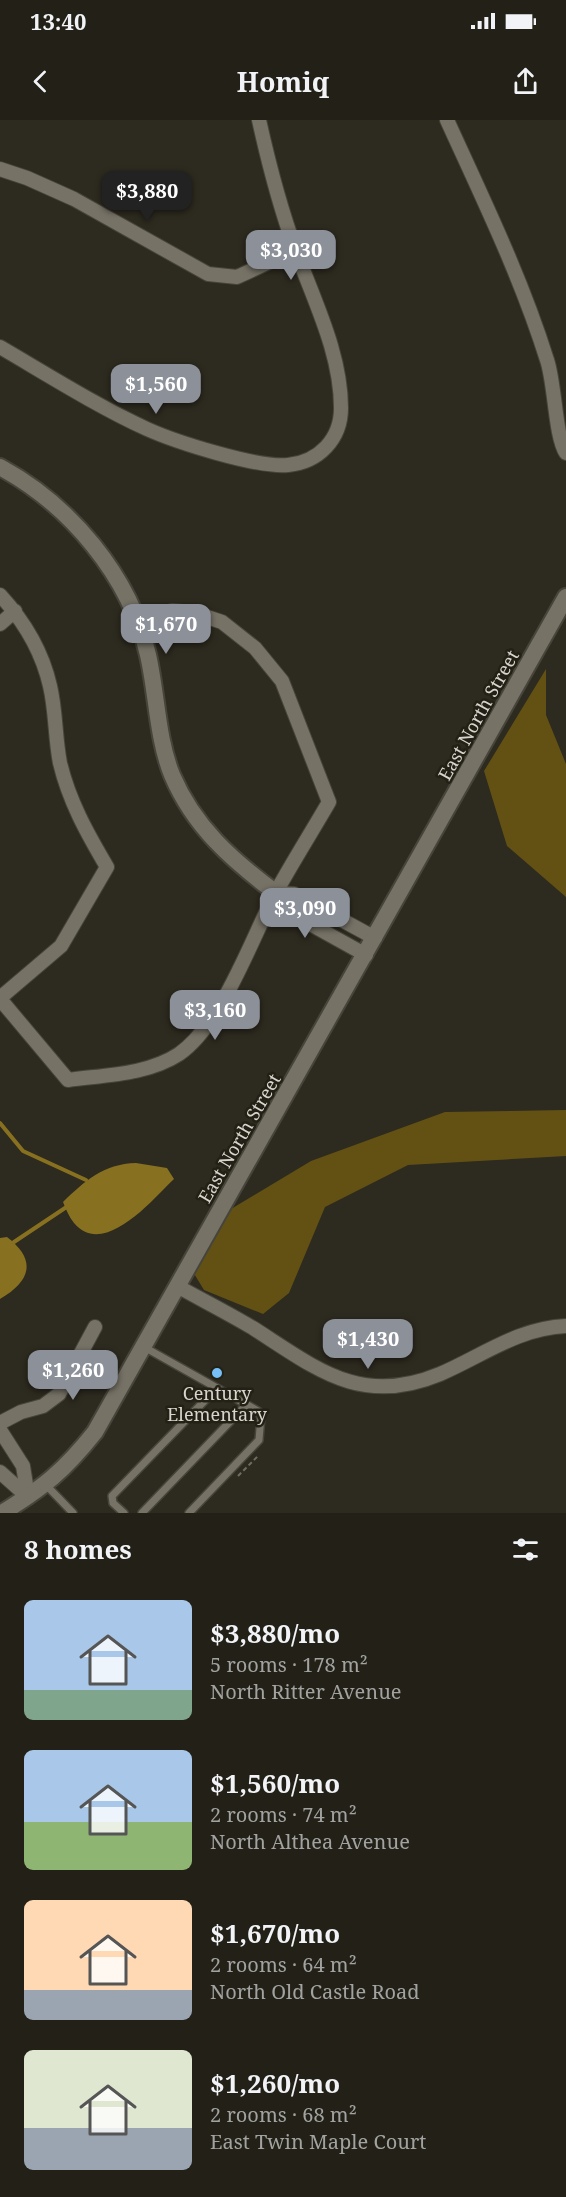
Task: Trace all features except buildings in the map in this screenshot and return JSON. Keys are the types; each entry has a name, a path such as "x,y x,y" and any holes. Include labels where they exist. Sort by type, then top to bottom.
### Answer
{"street":[{"path":"0,347 130,420 192,445 283,465 307,460 328,446 338,427 341,408 328,332 273,187 259,120"},
{"path":"447,120 531,310 548,363 566,453"},
{"path":"0,169 27,178 74,199 208,274 237,277 295,250"},
{"path":"0,467 21,478 60,509 94,546 120,584 140,624 155,691 161,737 172,775 211,838 234,862 276,893 285,910 366,955"},
{"path":"0,595 15,611 36,644 50,686 60,762 78,817 107,867 61,946 0,998 68,1080 145,1069 179,1054 204,1029 221,1002 276,893 329,802 282,681 255,648 222,622 195,613 172,611 140,624"},
{"name":"East North Street","path":"10,1511 46,1485 69,1464 95,1432 566,597"},
{"path":"0,624 15,611"},
{"path":"276,893 294,894 375,938"},
{"path":"177,1286 250,1326 315,1369 337,1380 362,1386 391,1387 422,1382 526,1332 566,1326"},
{"path":"0,1423 21,1412 43,1406 59,1394 94,1328"},
{"path":"0,1430 23,1466 28,1497"},
{"path":"0,1472 28,1497"}],"lane":[{"path":"144,1347 246,1405 261,1416 259,1440 189,1513"},
{"path":"123,1513 113,1503 112,1496 217,1388"},
{"path":"142,1513 246,1405"},
{"path":"46,1485 73,1513"}],"shaded area":[{"path":"546,669 546,715 566,764 566,897 507,846 484,771"},
{"path":"566,1110 566,1156 408,1165 325,1207 289,1293 263,1314 204,1290 193,1272 231,1209 311,1161 445,1112"},
{"path":"136,1163 167,1168 174,1179 141,1211 114,1230 99,1234 86,1232 74,1223 63,1202 79,1187 104,1170"},
{"path":"7,1237 23,1254 26,1270 24,1278 18,1285 0,1299 0,1238"}],"waterway":[{"path":"0,1123 23,1151 86,1180"},
{"path":"14,1242 68,1206"}],"place":[{"name":"Century Elementary","path":"217,1373"}]}
